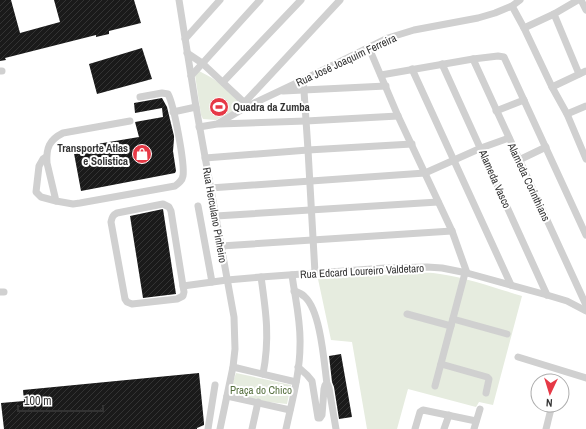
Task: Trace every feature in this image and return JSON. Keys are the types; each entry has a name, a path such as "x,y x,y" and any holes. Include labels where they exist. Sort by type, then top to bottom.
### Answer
{"street":[{"name":"Rua Herculano Pinheiro","path":"179,0 199,127 234,317 234,367 220,429"},
{"path":"185,39 220,0"},
{"path":"191,76 260,0"},
{"path":"223,82 301,0"},
{"path":"187,53 202,63 246,104 340,0"},
{"name":"Rua José Joaquim Ferreira","path":"199,127 216,124 246,104 279,92 388,38 406,32 478,18 512,6 520,0"},
{"path":"524,28 580,0 586,10"},
{"path":"512,6 567,114 586,159"},
{"path":"552,87 583,72 554,14"},
{"path":"368,48 452,231 466,273 435,386"},
{"path":"381,75 473,59 503,56 586,235"},
{"name":"Alameda Corinthians","path":"473,59 586,305"},
{"name":"Alameda Vasco","path":"442,64 547,295"},
{"path":"412,69 511,285"},
{"path":"303,80 315,273"},
{"path":"279,92 386,86"},
{"path":"46,157 39,166 36,192 40,197 56,201 80,203 175,186 183,177 173,112 168,94 162,93 140,97"},
{"path":"496,111 524,100"},
{"path":"567,114 586,106"},
{"path":"173,112 196,107"},
{"path":"216,124 398,116"},
{"path":"56,201 46,157 52,140 63,133 130,121"},
{"path":"210,188 425,173 481,148 509,138"},
{"path":"205,158 412,144"},
{"path":"519,160 546,147"},
{"path":"216,216 438,202"},
{"path":"163,204 169,207 171,211 184,286 183,296 177,299 132,304 126,302 111,222 114,214 163,204"},
{"path":"198,206 212,282"},
{"path":"221,246 452,231"},
{"name":"Rua Edcard Loureiro Valdetaro","path":"184,286 227,280 315,273 410,267 442,268 547,295 567,301 586,311"},
{"path":"286,429 296,382 300,346 300,331 292,275"},
{"path":"261,277 266,308 267,328 266,358 263,374"},
{"path":"294,291 306,297 313,308 320,337 336,429"},
{"path":"407,314 507,334"},
{"path":"518,357 586,378"},
{"path":"441,364 488,377 489,379 486,393"},
{"path":"234,367 296,382"},
{"path":"298,367 308,375 312,381 318,418 322,415 324,389 325,384 327,384"},
{"path":"208,429 215,385"},
{"path":"227,396 290,410"},
{"path":"252,429 258,402"},
{"path":"474,429 480,409"},
{"path":"415,429 421,410 476,421"},
{"path":"546,429 550,413"},
{"path":"444,429 449,415"}],"green space":[{"path":"199,71 222,85 241,104 235,110 216,120 203,119 201,115 195,75"},
{"path":"433,273 461,278 522,296 493,405 479,402 476,407 408,389 397,429 367,429 352,342 331,340 318,279"},
{"name":"Praça do Chico","path":"236,373 291,385 287,404 259,401 229,393"}],"building":[{"path":"0,0 11,0 20,33 60,22 54,0 134,0 141,23 109,31 109,34 96,37 96,35 5,58 6,60 0,61"},
{"path":"142,48 152,79 97,94 89,64"},
{"path":"162,98 167,107 174,136 173,151 175,173 81,191 73,148 139,137 135,122 163,117 162,108 135,113 134,103"},
{"path":"163,209 176,294 143,298 130,216"},
{"path":"341,354 352,417 339,419 329,356"},
{"path":"199,373 204,425 197,429 4,429 1,403 24,401 23,390"}],"place":[{"name":"Quadra da Zumba","path":"219,107"},
{"name":"Transporte Atlas e Solistica","path":"142,154"}]}
